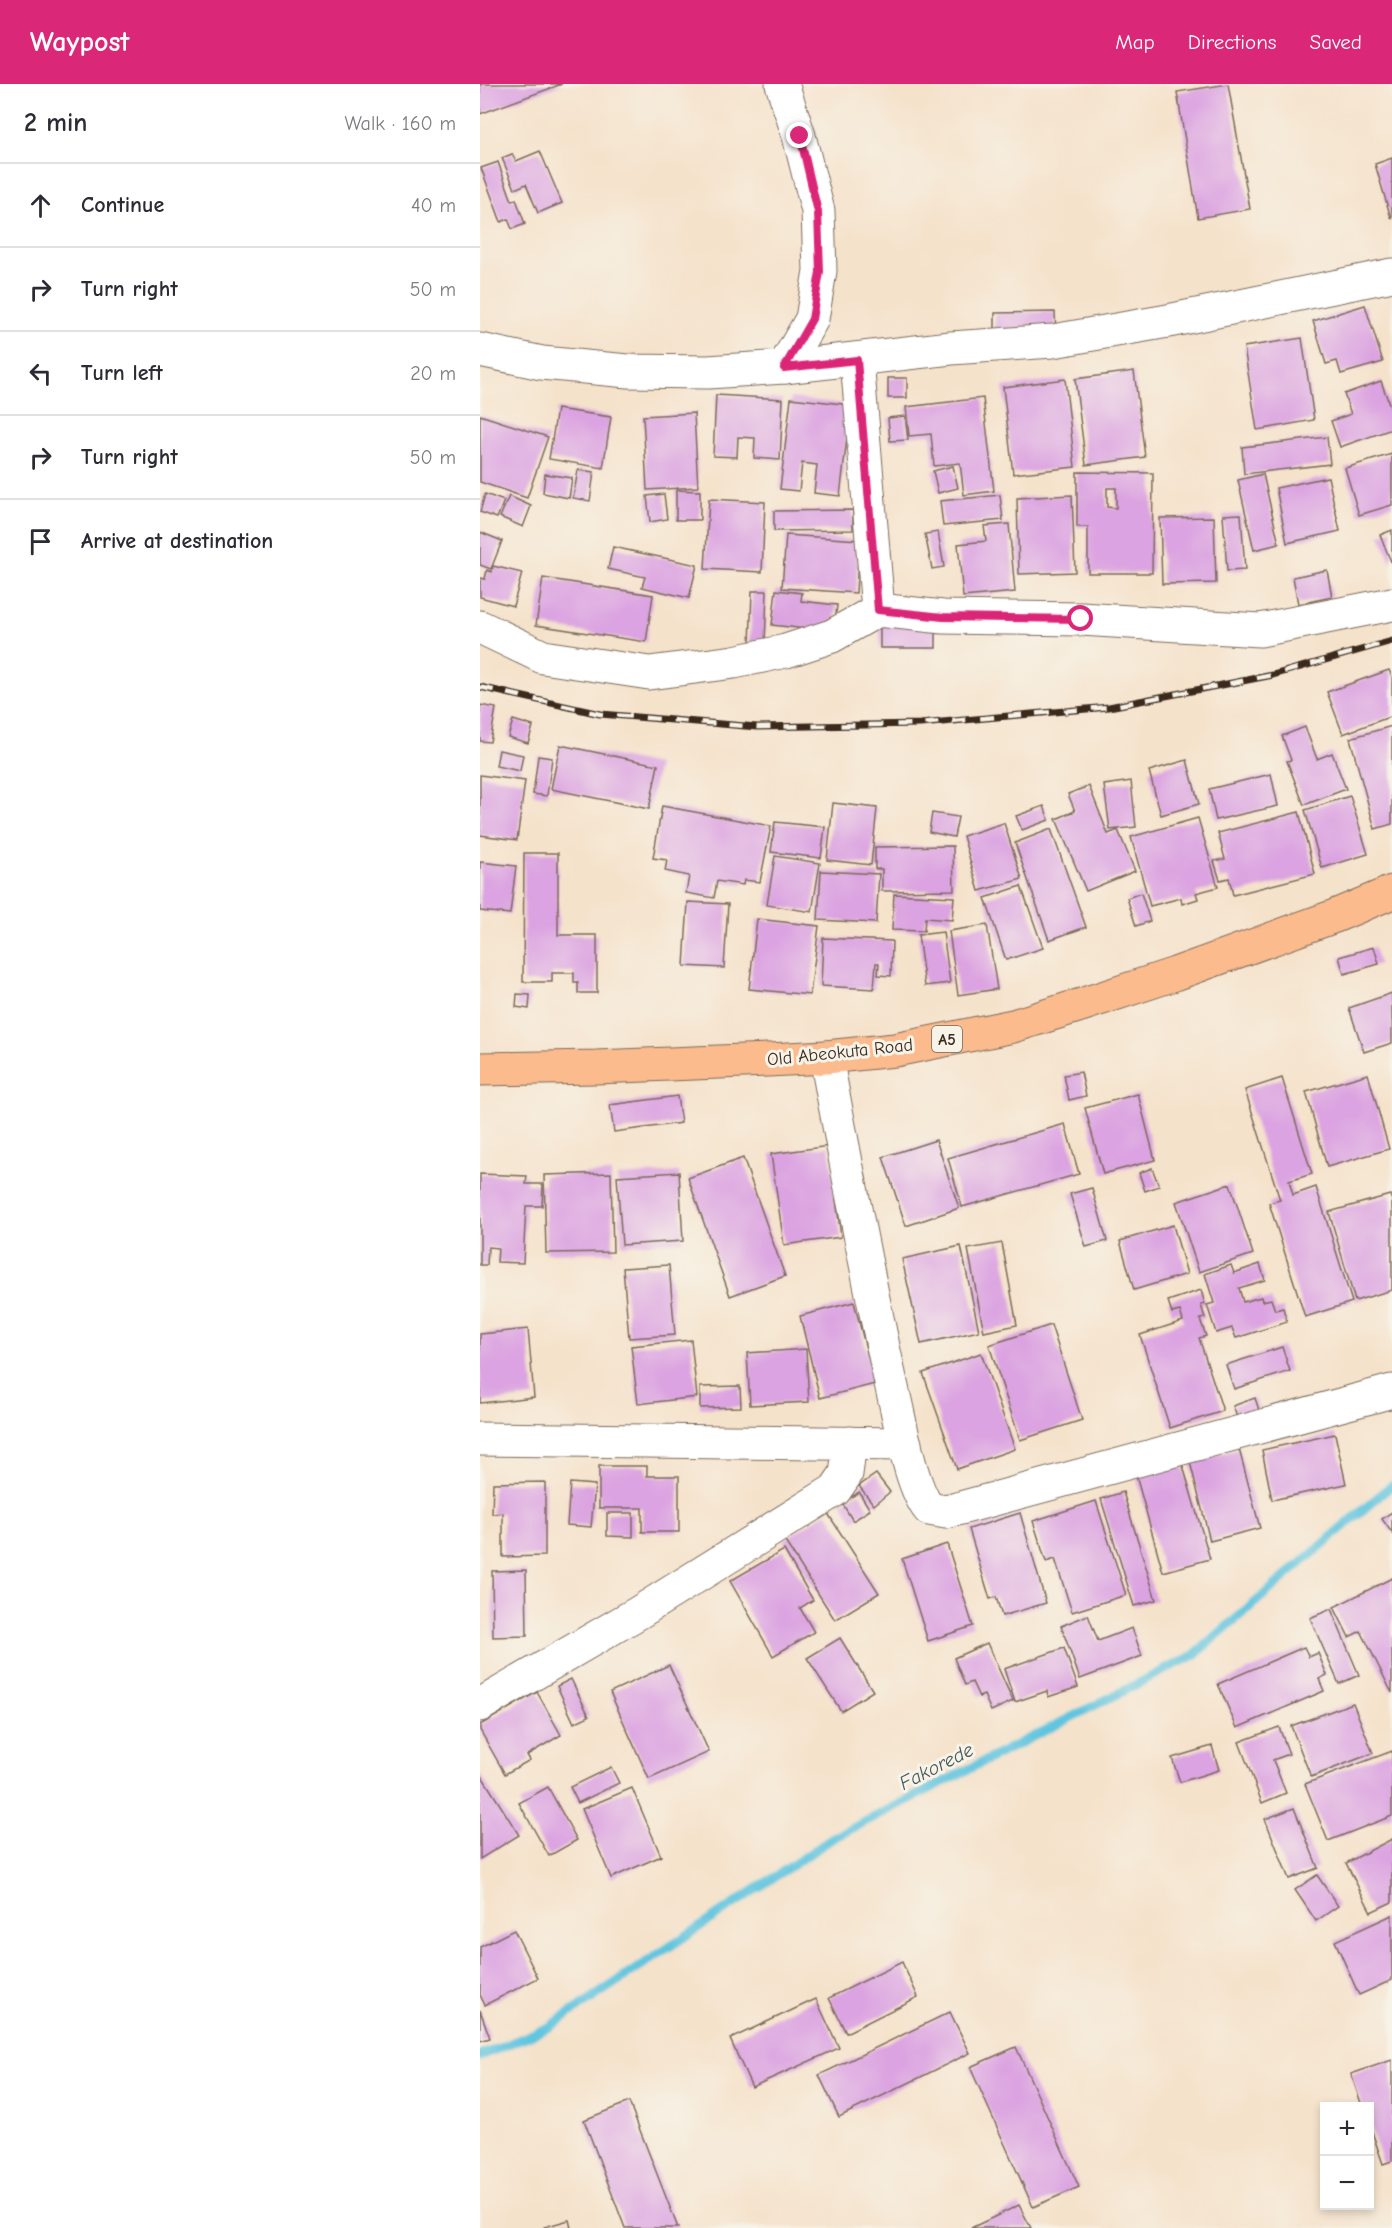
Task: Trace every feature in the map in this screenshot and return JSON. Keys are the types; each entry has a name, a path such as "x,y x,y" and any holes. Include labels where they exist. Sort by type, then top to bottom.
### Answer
{"highway":[{"name":"Old Abeokuta Road","path":"480,1069 596,1067 826,1057 895,1050 1013,1026 1175,974 1335,916 1392,892"}],"street":[{"path":"782,84 800,136 818,212 820,272 812,319 784,368"},
{"path":"480,350 542,363 628,372 708,372 784,368 951,348 1053,341 1168,321 1392,275"},
{"path":"857,360 878,610"},
{"path":"480,627 543,657 649,673 734,663 786,651 832,636 878,610 943,617 1081,619 1260,630 1392,604"},
{"path":"826,1057 855,1215 905,1444 921,1500 928,1509 946,1512 1392,1391"},
{"path":"480,1439 905,1444"},
{"path":"480,1705 638,1613 835,1490 846,1474 850,1443"}],"building":[{"path":"480,84 562,84 480,114"},
{"path":"1228,84 1250,209 1198,218 1177,92"},
{"path":"540,151 562,203 538,213 526,184 515,189 502,158 512,154 516,161"},
{"path":"1392,158 1392,218 1391,218 1375,164"},
{"path":"498,162 512,201 516,199 525,224 512,229 508,219 501,222 481,168"},
{"path":"1365,305 1383,362 1341,374 1337,361 1326,364 1313,321"},
{"path":"1055,312 1056,335 995,336 995,313"},
{"path":"1302,338 1314,420 1257,430 1244,347"},
{"path":"1134,371 1145,457 1086,465 1075,379"},
{"path":"888,378 907,378 907,398 888,398"},
{"path":"1065,379 1075,467 1013,474 1003,387"},
{"path":"1381,381 1392,412 1392,429 1340,447 1331,421 1351,414 1344,394"},
{"path":"716,395 783,399 780,460 754,458 755,438 738,437 737,457 713,456"},
{"path":"791,398 851,405 840,496 814,493 817,465 802,463 799,491 780,489"},
{"path":"983,398 994,491 964,495 960,463 934,466 931,434 909,436 906,407"},
{"path":"557,409 611,417 603,468 549,459"},
{"path":"694,413 698,487 647,490 643,416"},
{"path":"480,415 548,437 527,498 480,482"},
{"path":"905,416 908,440 890,441 888,418"},
{"path":"1327,437 1330,464 1244,474 1242,447"},
{"path":"1392,454 1392,505 1359,515 1345,468"},
{"path":"953,466 958,488 938,493 933,471"},
{"path":"578,470 594,472 590,501 573,498"},
{"path":"1077,472 1153,473 1152,573 1088,573 1088,527 1077,527","holes":["1107,488 1116,488 1116,508 1107,507"]},
{"path":"545,474 572,478 569,498 543,493"},
{"path":"1263,474 1279,544 1254,550 1238,480"},
{"path":"1328,477 1340,531 1287,543 1276,488"},
{"path":"676,490 700,491 700,520 676,520"},
{"path":"485,494 504,501 497,518 480,512"},
{"path":"664,494 667,519 650,522 647,496"},
{"path":"1000,495 1003,520 943,526 940,501"},
{"path":"1072,495 1075,572 1019,574 1017,498"},
{"path":"509,496 531,506 523,527 500,517"},
{"path":"709,499 765,502 762,572 705,569"},
{"path":"853,510 853,530 774,531 774,511"},
{"path":"1241,514 1245,570 1227,571 1223,515"},
{"path":"1214,517 1216,583 1162,584 1160,518"},
{"path":"1009,524 1015,592 963,597 958,544 986,541 984,526"},
{"path":"1392,530 1392,564 1380,535"},
{"path":"480,532 502,541 491,569 480,565"},
{"path":"938,532 944,567 932,569 925,534"},
{"path":"786,535 859,540 856,593 782,588"},
{"path":"613,547 697,565 689,598 642,587 645,577 608,569"},
{"path":"493,566 522,573 513,606 480,597 480,578 485,579 487,570 492,572"},
{"path":"1327,570 1332,597 1298,604 1293,577"},
{"path":"543,578 653,595 646,642 536,625"},
{"path":"776,590 802,593 801,601 837,605 834,632 772,625"},
{"path":"752,591 767,591 765,644 750,644"},
{"path":"936,618 936,648 880,648 880,619"},
{"path":"1389,670 1392,677 1392,716 1343,734 1327,692"},
{"path":"480,705 496,708 490,742 480,741"},
{"path":"513,720 533,726 528,743 508,737"},
{"path":"1392,726 1392,824 1375,829 1350,738"},
{"path":"1305,727 1317,759 1332,753 1346,789 1304,805 1287,761 1291,760 1282,736"},
{"path":"560,745 658,765 649,809 551,789"},
{"path":"499,750 523,755 520,771 496,766"},
{"path":"538,756 552,758 547,796 533,794"},
{"path":"1187,760 1199,804 1161,815 1149,771"},
{"path":"1271,774 1278,806 1216,820 1209,789"},
{"path":"480,775 525,781 517,840 480,835"},
{"path":"1131,781 1136,827 1110,830 1104,785"},
{"path":"1089,786 1108,834 1118,830 1135,871 1086,891 1056,819 1075,811 1068,794"},
{"path":"1350,796 1368,854 1322,868 1305,810"},
{"path":"833,803 877,808 871,865 827,860"},
{"path":"662,806 771,826 760,882 744,880 743,885 717,881 714,898 686,893 689,876 665,871 667,860 653,858"},
{"path":"1044,806 1049,820 1022,830 1016,816"},
{"path":"1299,812 1315,874 1233,895 1229,878 1220,880 1214,861 1225,859 1218,833"},
{"path":"932,813 958,817 954,837 929,832"},
{"path":"1198,818 1218,887 1196,893 1198,899 1182,904 1181,898 1150,906 1131,837"},
{"path":"775,822 825,827 821,858 771,852"},
{"path":"1004,823 1022,879 979,891 963,836"},
{"path":"1051,829 1086,927 1049,940 1015,843"},
{"path":"953,846 954,890 882,891 882,869 875,869 875,847"},
{"path":"524,853 558,853 558,935 597,935 597,993 578,993 578,983 574,983 574,973 552,973 552,982 523,982"},
{"path":"775,856 820,863 812,912 767,905"},
{"path":"480,862 516,866 510,914 480,911"},
{"path":"821,871 879,874 876,923 818,920"},
{"path":"1021,886 1043,948 1006,960 985,898"},
{"path":"1141,893 1150,921 1136,926 1127,898"},
{"path":"894,894 954,897 952,920 925,918 924,931 892,930"},
{"path":"688,902 728,904 724,968 684,966"},
{"path":"757,919 819,926 810,995 749,989"},
{"path":"987,925 997,989 958,995 949,931"},
{"path":"943,932 950,983 925,986 918,935"},
{"path":"823,938 892,941 891,976 878,975 879,963 876,963 874,989 821,986"},
{"path":"1374,947 1379,964 1344,974 1339,957"},
{"path":"1392,993 1392,1043 1364,1052 1349,1008"},
{"path":"517,994 530,995 529,1009 516,1007"},
{"path":"1081,1072 1086,1096 1069,1100 1064,1075"},
{"path":"1368,1074 1389,1149 1327,1167 1306,1092"},
{"path":"1282,1078 1312,1174 1289,1181 1293,1195 1316,1187 1352,1302 1305,1317 1269,1203 1280,1200 1245,1090"},
{"path":"1138,1094 1155,1160 1103,1174 1085,1108"},
{"path":"677,1096 681,1123 614,1132 610,1105"},
{"path":"1065,1124 1079,1174 962,1207 948,1158"},
{"path":"936,1140 959,1208 906,1226 883,1157"},
{"path":"829,1146 841,1237 784,1245 771,1154"},
{"path":"743,1158 785,1276 730,1296 688,1178"},
{"path":"1152,1168 1159,1186 1145,1191 1139,1173"},
{"path":"679,1172 683,1241 622,1245 617,1176"},
{"path":"611,1173 613,1252 546,1253 544,1175"},
{"path":"480,1174 527,1176 526,1184 543,1184 542,1206 526,1206 523,1263 497,1262 498,1248 488,1247 487,1265 480,1265"},
{"path":"1230,1184 1253,1254 1199,1272 1176,1202"},
{"path":"1092,1188 1107,1241 1086,1247 1070,1194"},
{"path":"1390,1195 1392,1201 1392,1290 1355,1301 1329,1212"},
{"path":"1173,1225 1187,1274 1134,1290 1120,1241"},
{"path":"1002,1243 1017,1325 984,1332 968,1249"},
{"path":"961,1246 979,1331 921,1344 902,1259"},
{"path":"1260,1264 1265,1280 1239,1288 1243,1302 1261,1297 1262,1301 1271,1299 1275,1310 1283,1308 1287,1322 1236,1338 1232,1328 1216,1333 1207,1305 1214,1303 1205,1274 1231,1265 1234,1273"},
{"path":"669,1265 675,1335 629,1338 623,1268"},
{"path":"1201,1290 1205,1304 1201,1305 1205,1318 1200,1319 1206,1336 1199,1338 1223,1411 1170,1428 1140,1335 1183,1321 1180,1311 1172,1313 1168,1301"},
{"path":"854,1302 875,1384 820,1398 800,1316"},
{"path":"1051,1325 1082,1420 1020,1440 989,1345"},
{"path":"528,1329 534,1397 480,1403 480,1334"},
{"path":"691,1340 697,1397 638,1404 631,1346"},
{"path":"1282,1347 1290,1371 1234,1389 1226,1365"},
{"path":"806,1349 809,1402 750,1405 747,1353"},
{"path":"981,1353 1015,1449 957,1469 923,1373"},
{"path":"740,1386 741,1407 700,1408 700,1387"},
{"path":"1255,1398 1261,1416 1239,1423 1233,1406"},
{"path":"1335,1434 1346,1484 1272,1500 1262,1450"},
{"path":"1239,1449 1260,1528 1210,1541 1190,1462"},
{"path":"1181,1459 1210,1559 1163,1572 1135,1472"},
{"path":"599,1466 647,1466 647,1476 679,1476 679,1532 642,1532 642,1508 599,1508"},
{"path":"876,1474 890,1492 874,1505 859,1486"},
{"path":"545,1482 545,1556 503,1557 503,1513 492,1514 493,1483"},
{"path":"570,1483 595,1485 591,1527 567,1525"},
{"path":"859,1492 870,1510 853,1521 842,1503"},
{"path":"1123,1492 1156,1600 1134,1606 1101,1499"},
{"path":"1096,1501 1126,1595 1072,1612 1055,1559 1046,1562 1033,1521"},
{"path":"827,1512 879,1593 835,1620 784,1540"},
{"path":"1392,1512 1392,1533 1382,1519"},
{"path":"607,1513 633,1513 633,1537 607,1536"},
{"path":"1020,1513 1046,1603 1002,1616 996,1597 990,1599 969,1529"},
{"path":"947,1544 973,1626 928,1641 902,1559"},
{"path":"784,1550 813,1600 800,1608 814,1632 773,1656 730,1581"},
{"path":"526,1570 527,1636 493,1637 492,1571"},
{"path":"1392,1578 1392,1693 1361,1631 1349,1637 1334,1607"},
{"path":"1331,1609 1359,1675 1339,1684 1310,1618"},
{"path":"1088,1615 1098,1641 1132,1628 1142,1656 1080,1679 1061,1626"},
{"path":"840,1638 873,1691 841,1711 807,1658"},
{"path":"987,1643 1013,1701 991,1711 984,1695 979,1697 972,1682 965,1685 954,1658"},
{"path":"1304,1647 1309,1657 1318,1653 1327,1675 1319,1679 1324,1691 1237,1728 1218,1684"},
{"path":"1064,1648 1078,1687 1048,1697 1047,1691 1015,1702 1004,1669"},
{"path":"669,1665 709,1752 649,1779 610,1692"},
{"path":"571,1679 589,1716 574,1723 557,1686"},
{"path":"537,1692 561,1735 527,1755 530,1760 505,1774 480,1730 480,1725"},
{"path":"1353,1703 1373,1753 1311,1777 1291,1726"},
{"path":"1279,1727 1289,1754 1273,1760 1286,1793 1262,1803 1239,1742"},
{"path":"1212,1746 1219,1770 1180,1782 1172,1758"},
{"path":"1392,1751 1392,1816 1328,1841 1305,1784"},
{"path":"611,1767 619,1783 578,1803 570,1787"},
{"path":"480,1773 519,1835 480,1859"},
{"path":"548,1787 577,1840 549,1856 519,1803"},
{"path":"632,1788 661,1856 611,1878 582,1809"},
{"path":"1294,1808 1318,1868 1289,1879 1265,1819"},
{"path":"1392,1839 1392,1902 1371,1912 1346,1863"},
{"path":"1317,1875 1338,1906 1316,1921 1295,1890"},
{"path":"1392,1915 1392,1980 1359,1995 1335,1941"},
{"path":"514,1930 538,1978 485,2005 480,1995 480,1947"},
{"path":"902,1962 918,1997 846,2033 829,1998"},
{"path":"816,1999 839,2048 752,2087 730,2039"},
{"path":"480,2010 490,2038 480,2041"},
{"path":"950,2012 970,2053 839,2117 819,2075"},
{"path":"1016,2047 1079,2187 1033,2207 970,2067"},
{"path":"1392,2060 1392,2161 1383,2164 1374,2138 1374,2102 1361,2102 1351,2074"},
{"path":"629,2102 678,2228 625,2228 584,2120"},
{"path":"1019,2205 1031,2228 971,2228"},
{"path":"569,2220 571,2228 544,2228 544,2227"}],"waterway":[{"name":"Fakorede","path":"480,2056 549,2027 833,1838 1194,1655 1392,1485"}],"railway":[{"path":"480,687 600,714 757,727 920,724 1109,707 1273,675 1392,641"}],"route":[{"path":"800,136 818,212 820,272 812,319 784,368 857,360 878,610 943,617 1081,619"}]}
